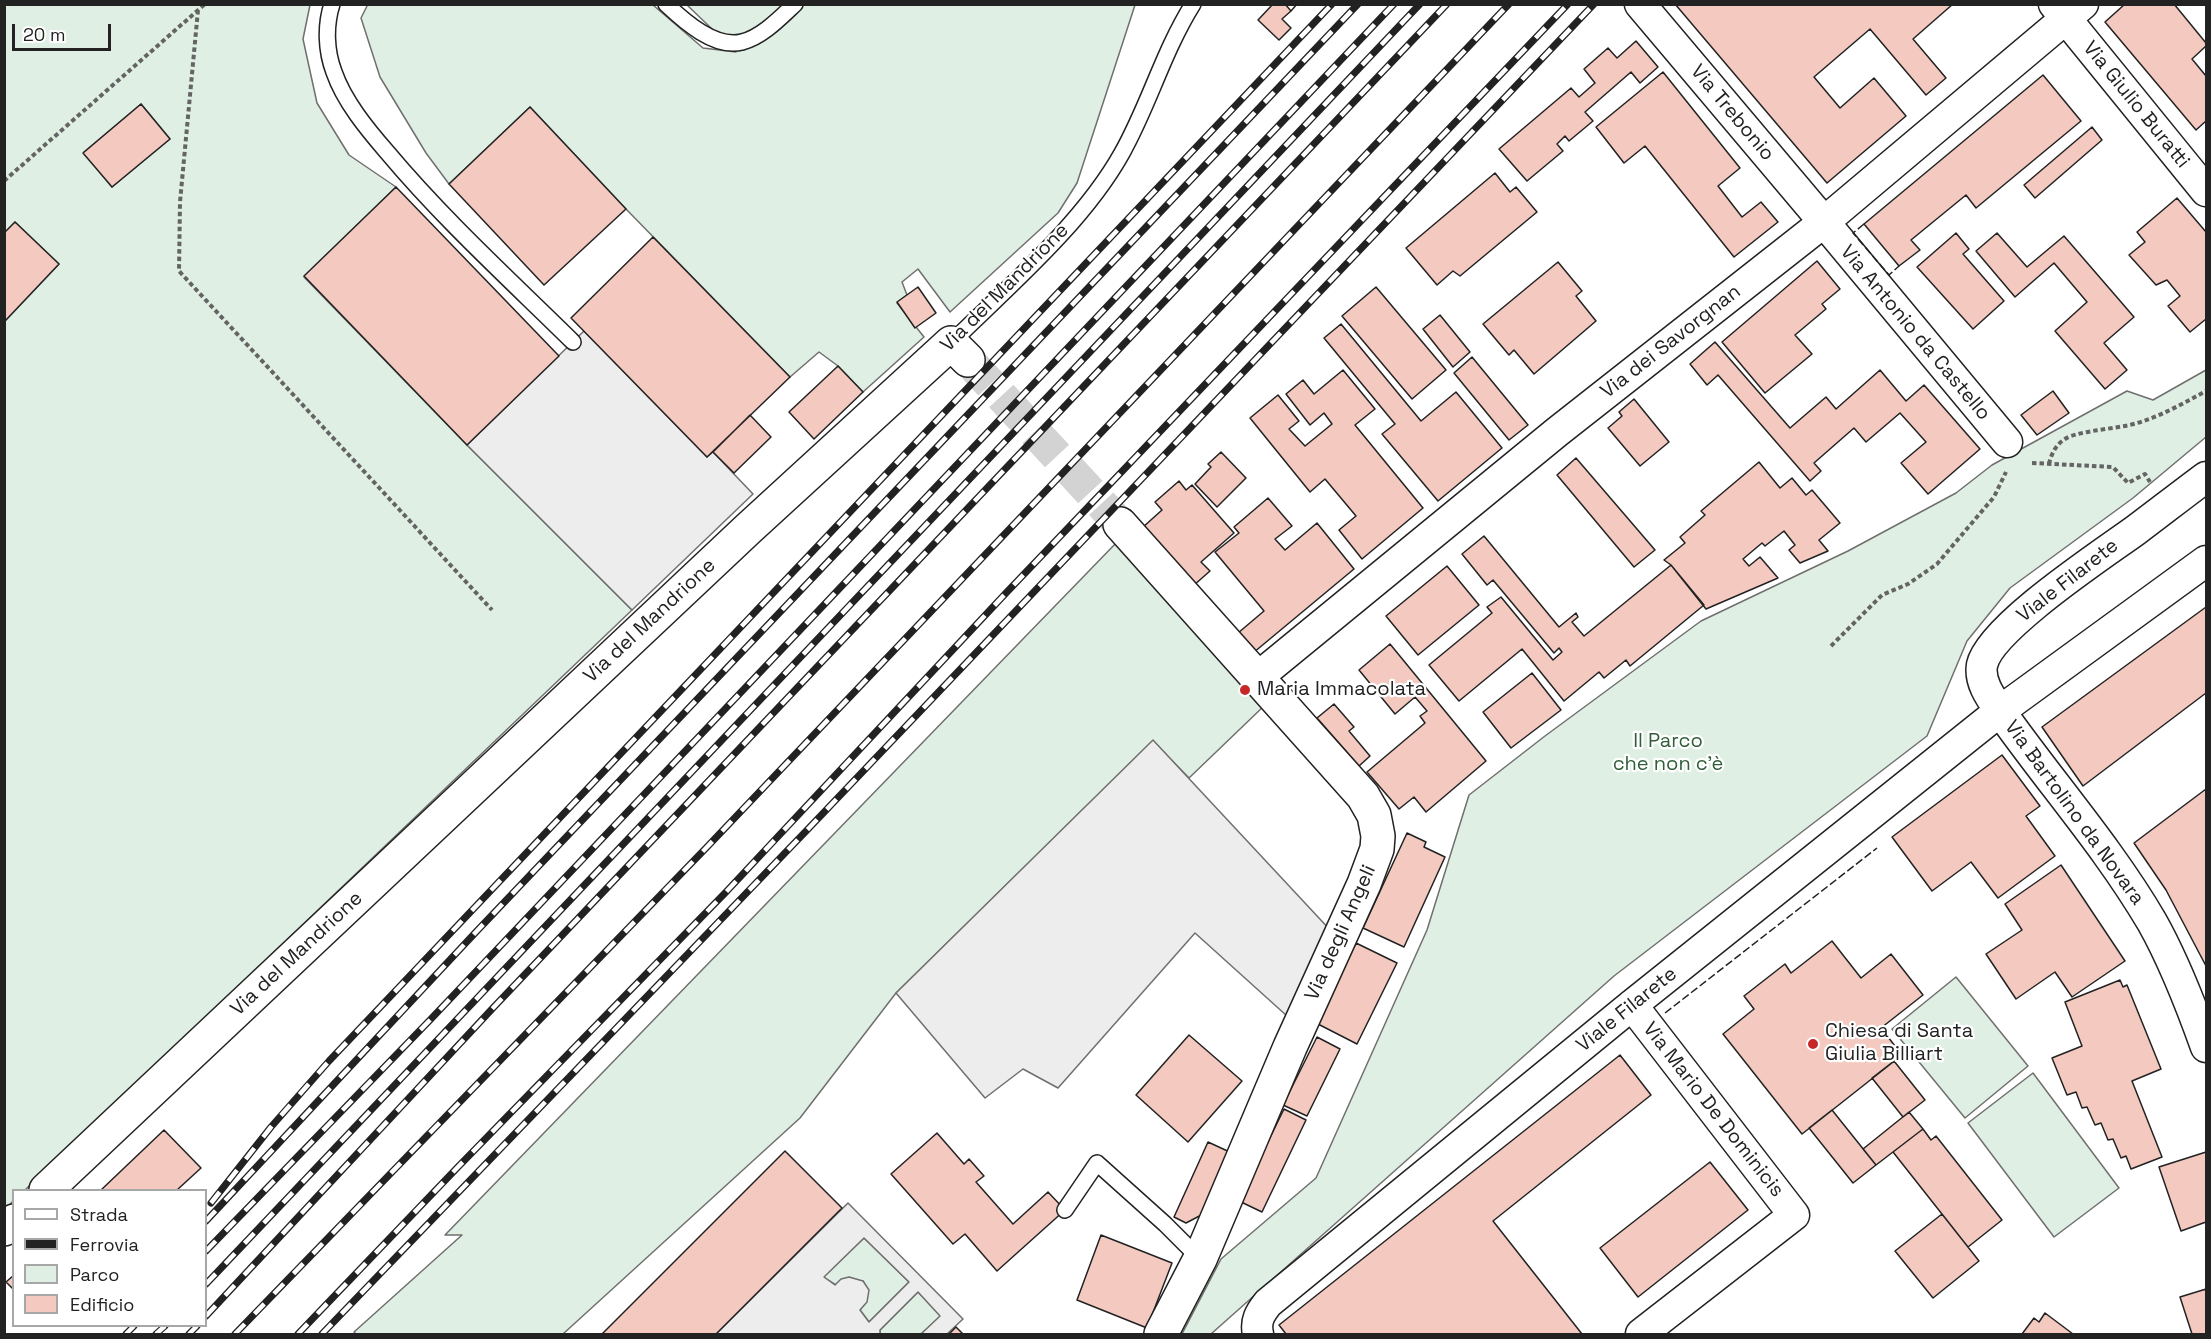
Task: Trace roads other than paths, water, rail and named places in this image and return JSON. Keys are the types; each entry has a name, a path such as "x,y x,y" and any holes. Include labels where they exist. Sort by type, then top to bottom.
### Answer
{"street":[{"name":"Via Trebonio","path":"1640,4 1824,222"},
{"name":"Via dei Savorgnan","path":"1258,677 1566,425 1824,222 2067,9"},
{"name":"Via Giulio Buratti","path":"2067,9 2206,191"},
{"name":"Via Antonio da Castello","path":"1824,222 2007,456"},
{"name":"Via del Mandrione","path":"48,1189 731,545 960,351"},
{"name":"Viale Filarete","path":"2000,711 1987,691 1981,671 1985,658 2002,634 2073,576 2206,477"},
{"name":"Via degli Angeli","path":"1120,524 1367,802 1376,822 1378,842 1364,884 1290,1047 1200,1259 1161,1335"},
{"name":"Viale Filarete","path":"1259,1324 1268,1303 1632,1005 2000,711 2206,561"},
{"name":"Via Bartolino da Novara","path":"2000,711 2129,884 2173,964 2206,1047"},
{"name":"Via Mario De Dominicis","path":"1632,1005 1794,1215 1641,1335"}],"lane":[{"path":"332,4 327,31 328,52 334,74 344,94 372,134 445,216 573,342"},
{"path":"666,4 699,31 731,43 744,42 756,36 795,4"},
{"name":"Via del Mandrione","path":"960,351 1091,200 1122,153 1164,59 1193,4"},
{"path":"1065,1210 1097,1163 1200,1259"}],"tunnel":[{"path":"968,360 1120,524"}],"railway":[{"path":"211,1203 271,1127 329,1061 1332,4"},
{"path":"207,1220 475,933 1358,4"},
{"path":"207,1250 430,1020 1394,4"},
{"path":"207,1283 1420,4"},
{"path":"207,1315 492,1009 1447,4"},
{"path":"235,1334 707,847 1509,4"},
{"path":"298,1334 726,892 1006,593 1568,4"},
{"path":"322,1334 809,828 1594,4"},
{"path":"126,1334 133,1327"},
{"path":"156,1334 164,1327"},
{"path":"189,1334 196,1327"}],"place":[{"name":"Maria Immacolata","path":"1245,690"},
{"name":"Chiesa di Santa Giulia Billiart","path":"1813,1044"}],"park label":[{"name":"Il Parco che non c'è","path":"1668,754"}]}
